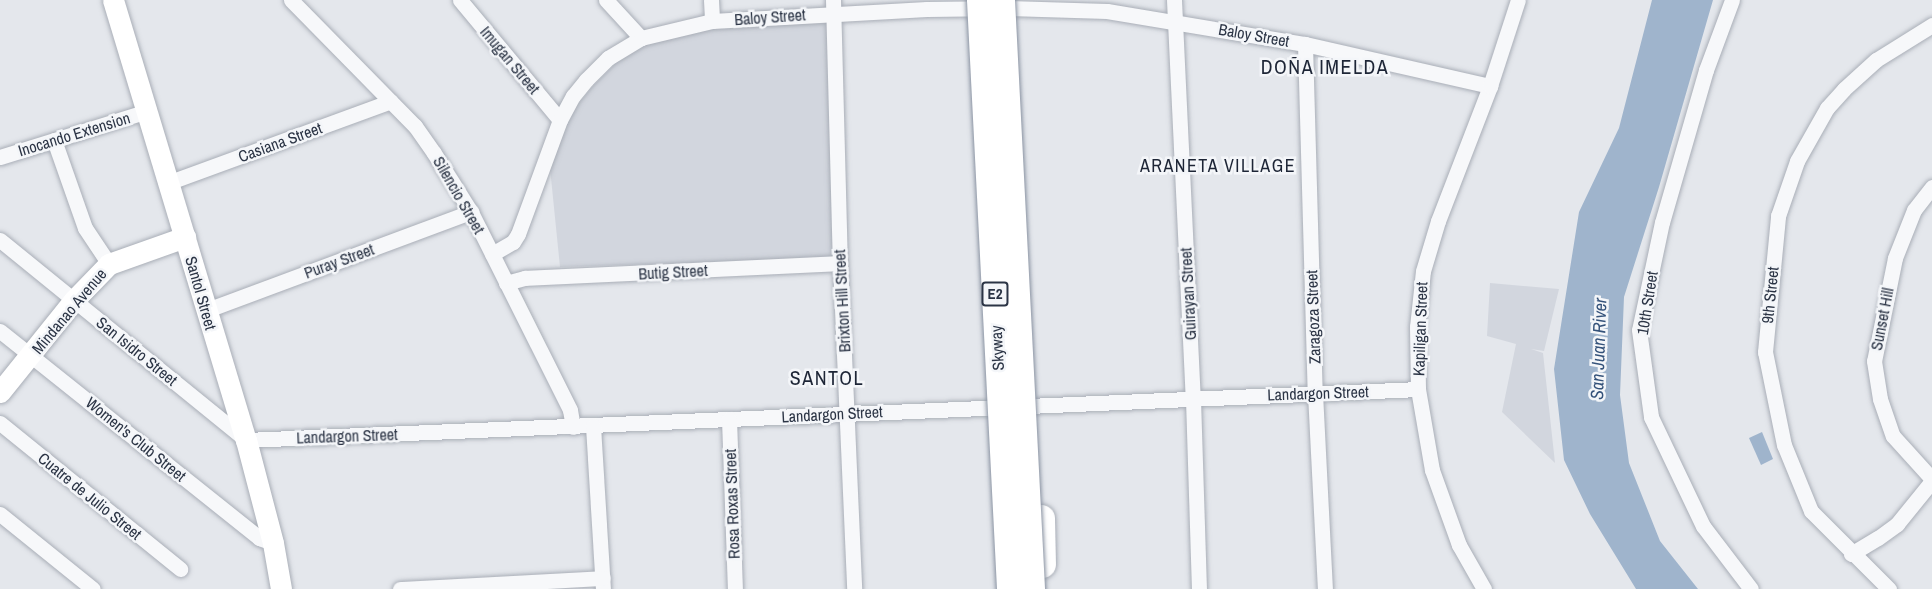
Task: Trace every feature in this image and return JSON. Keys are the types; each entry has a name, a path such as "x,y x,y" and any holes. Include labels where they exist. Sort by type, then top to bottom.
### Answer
{"highway":[{"name":"Skyway","path":"980,0 1010,589"},
{"name":"Skyway","path":"1001,0 1031,589"},
{"path":"1005,72 1032,313 1045,589"},
{"path":"1039,589 1042,558 1041,518"}],"street":[{"name":"Santol Street","path":"113,0 170,182 246,440 273,543 282,589"},
{"name":"Silencio Street","path":"291,0 415,126 471,212 570,410 573,427"},
{"name":"Imugan Street","path":"460,0 560,120"},
{"path":"606,0 641,38"},
{"path":"711,0 712,21"},
{"name":"Guirayan Street","path":"1174,0 1193,399 1199,589"},
{"name":"Kapiligan Street","path":"1484,589 1459,545 1432,470 1418,389 1417,327 1423,271 1438,221 1490,86 1518,0"},
{"name":"10th Street","path":"1734,2 1714,44 1662,222 1639,330 1651,417 1703,526 1751,589"},
{"name":"Baloy Street","path":"492,254 505,248 518,234 560,120 573,96 586,80 608,58 641,38 712,21 833,7 1107,10 1305,44 1490,86"},
{"name":"Brixton Hill Street","path":"833,7 840,263 854,589"},
{"name":"9th Street","path":"1889,589 1851,554 1811,510 1784,445 1765,352 1778,216 1797,161 1827,108 1876,60 1932,25"},
{"name":"Zaragoza Street","path":"1305,44 1315,393 1325,589"},
{"name":"Casiana Street","path":"170,182 391,101"},
{"name":"Inocando Extension","path":"0,157 148,111"},
{"path":"54,140 85,228 109,264"},
{"name":"Sunset Hill","path":"1932,187 1914,210 1895,258 1874,361 1880,399 1893,436 1932,480"},
{"name":"Puray Street","path":"207,310 471,212"},
{"name":"Mindanao Avenue","path":"0,392 74,300 109,264 185,237"},
{"name":"San Isidro Street","path":"0,240 246,440"},
{"name":"Butig Street","path":"506,283 525,278 840,263"},
{"name":"Women's Club Street","path":"0,331 259,538 273,543"},
{"name":"Landargon Street","path":"246,440 1418,389"},
{"name":"Rosa Roxas Street","path":"729,419 735,589"},
{"name":"Cuatre de Julio Street","path":"0,423 180,569"},
{"path":"400,589 603,584 593,426"},
{"path":"1851,554 1896,524 1932,480"},
{"path":"0,514 93,589"}],"shaded area":[{"path":"830,23 835,258 560,267 549,158 570,114 593,86 626,53 643,44 718,25"},
{"path":"1490,283 1559,289 1544,351 1531,349 1543,353 1555,463 1502,412 1516,344 1487,336"}],"water":[{"name":"San Juan River","path":"1652,0 1713,0 1659,187 1624,297 1620,395 1629,463 1660,541 1698,589 1636,589 1590,514 1564,460 1554,369 1579,212 1619,128"},
{"path":"1762,432 1773,459 1761,465 1749,438"}],"district":[{"name":"DOÑA IMELDA","path":"1325,66"},
{"name":"ARANETA VILLAGE","path":"1218,166"},
{"name":"SANTOL","path":"827,377"}]}
